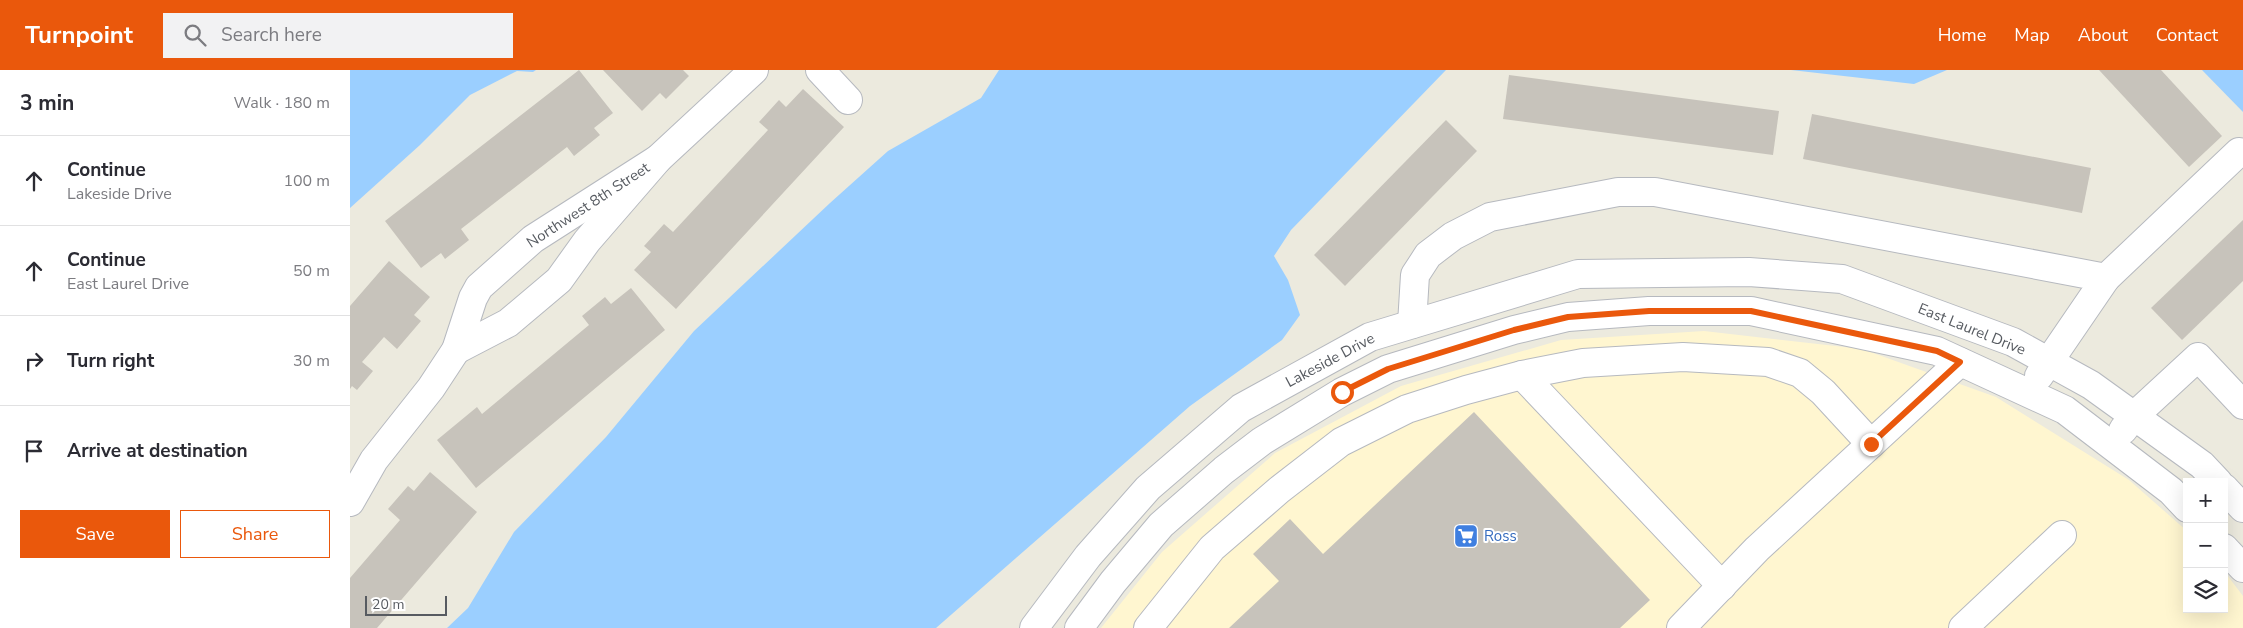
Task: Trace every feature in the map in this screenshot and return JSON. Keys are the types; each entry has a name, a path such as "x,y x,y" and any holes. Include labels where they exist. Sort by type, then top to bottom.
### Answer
{"street":[{"name":"Northwest 8th Street","path":"456,350 508,323 559,280 587,241 658,159 754,70"},
{"path":"820,70 848,100"},
{"path":"2029,393 2106,278 2240,152"},
{"name":"Northwest 8th Street","path":"350,502 374,460 431,388 456,350 473,298 479,287 533,239 658,159"},
{"path":"1412,324 1415,275 1428,255 1453,236 1490,217 1618,192 1655,192 2106,278"},
{"name":"Lakeside Drive","path":"1034,628 1088,556 1148,488 1240,408 1370,337 1578,274 1749,272"},
{"name":"East Laurel Drive","path":"1749,272 1842,279 2013,342 2091,385 2202,465 2214,478"},
{"path":"1079,628 1113,582 1161,525 1224,470 1262,441 1342,392 1388,369 1514,330 1568,317 1649,311 1751,311 1937,351 2065,410 2171,491 2183,504"},
{"path":"2111,446 2134,416 2198,356 2243,405"},
{"path":"1148,628 1212,548 1278,490 1341,442 1408,409 1466,390 1522,375 1583,363 1683,357 1768,362 1800,373 1823,392 1871,444"},
{"path":"1681,628 1757,549 1960,362"},
{"path":"1522,375 1722,586"},
{"path":"2228,492 2243,508"},
{"path":"1963,628 2062,535"},
{"path":"2228,552 2243,568"}],"shaded area":[{"path":"1704,331 1862,349 1996,397 2129,480 2183,527 2183,613 2228,613 2228,576 2243,596 2243,628 1101,628 1162,552 1275,453 1401,386 1561,340"}],"water":[{"path":"350,70 536,70 533,72 517,71 470,95 420,145 350,208"},
{"path":"999,70 1446,70 1291,230 1274,256 1288,280 1300,315 1282,340 1190,406 936,628 447,628 468,608 514,532 606,437 694,331 888,151 981,98"},
{"path":"1791,70 1947,70 1914,84"},
{"path":"2202,70 2243,70 2243,112"}],"building":[{"path":"579,70 613,113 594,128 600,135 574,156 567,147 461,229 469,240 445,259 441,253 421,268 385,221"},
{"path":"603,70 683,70 689,76 666,99 660,93 642,111"},
{"path":"2099,70 2161,70 2222,136 2189,167"},
{"path":"1509,75 1779,111 1773,155 1503,119"},
{"path":"803,89 844,127 676,309 634,270 651,252 644,246 664,224 673,232 768,130 759,122 779,100 786,107"},
{"path":"1812,114 2091,168 2082,213 1803,159"},
{"path":"1446,120 1477,151 1345,286 1314,255"},
{"path":"2243,220 2243,281 2182,340 2151,308"},
{"path":"389,261 430,297 414,315 421,321 397,349 384,337 362,362 373,371 357,390 352,386 350,389 350,306"},
{"path":"631,288 665,330 476,488 437,440 477,407 482,414 589,325 582,316 605,297 611,304"},
{"name":"Ross","path":"1474,412 1650,600 1620,628 1229,628 1279,581 1253,554 1290,519 1323,554"},
{"path":"430,472 477,512 377,628 350,628 350,578 400,520 388,509 408,486 414,491"}],"place":[{"name":"Ross","path":"1466,536"}],"route":[{"path":"1342,392 1388,369 1514,330 1568,317 1649,311 1751,311 1937,351 1960,362 1871,444"}]}
